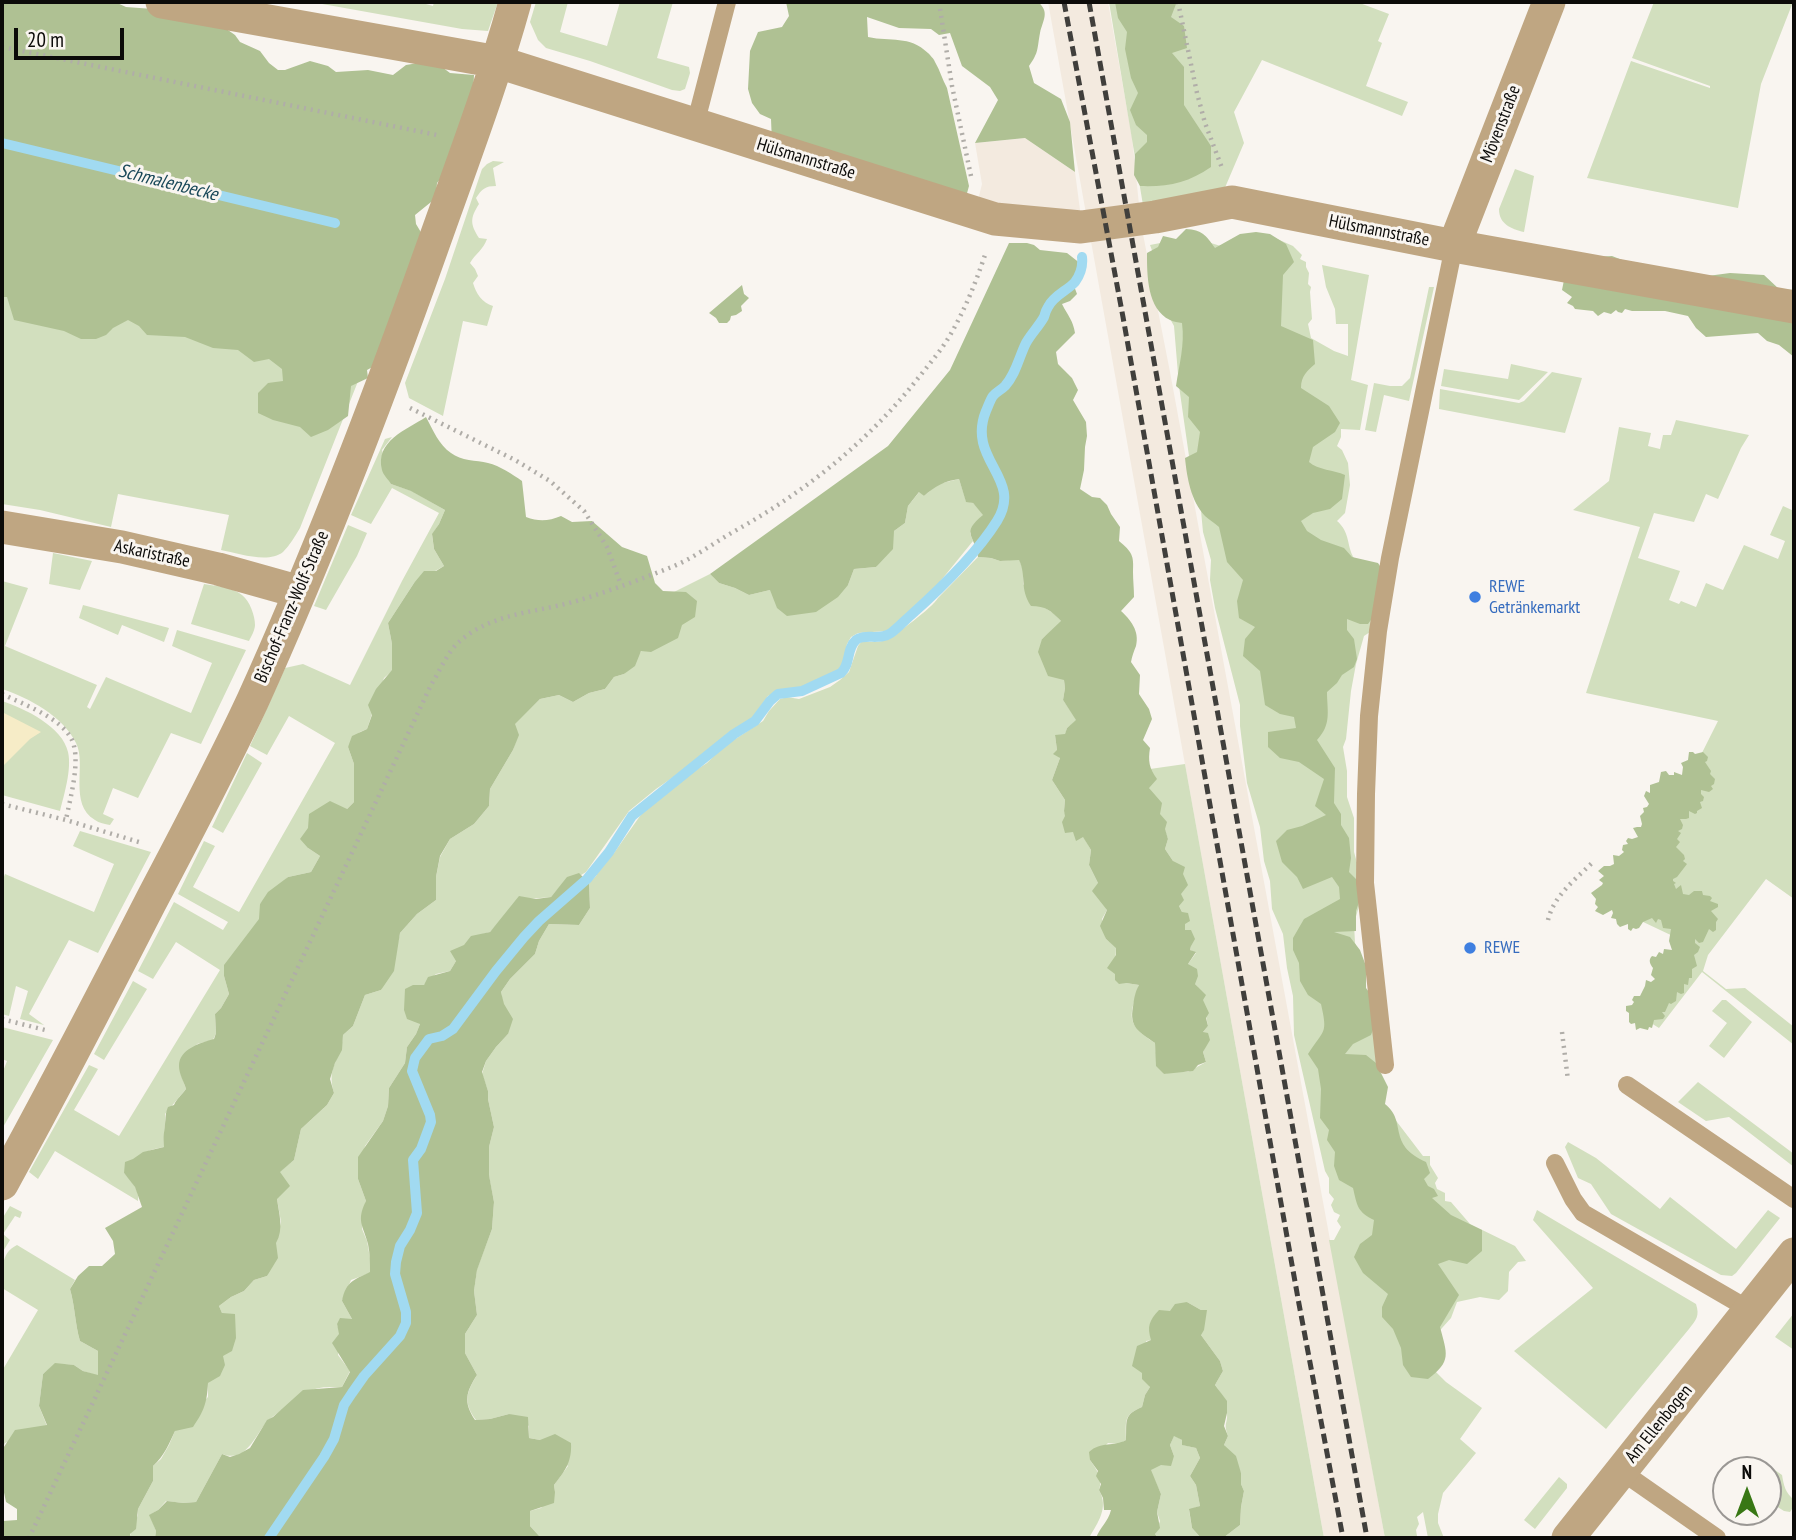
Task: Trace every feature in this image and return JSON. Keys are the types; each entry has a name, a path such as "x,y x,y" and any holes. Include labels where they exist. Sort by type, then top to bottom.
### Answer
{"street":[{"name":"Hülsmannstraße","path":"162,2 498,62 982,215 1081,227 1155,217 1232,202 1454,246 1794,307"},
{"name":"Bischof-Franz-Wolf-Straße","path":"2,1184 176,853 252,702 300,592 378,396 498,62 515,2"},
{"name":"Mövenstraße","path":"1454,246 1549,2"},
{"name":"Askaristraße","path":"2,527 122,547 218,569 300,592"},
{"name":"Am Ellenbogen","path":"1568,1538 1794,1254"}],"lane":[{"path":"695,125 727,2"},
{"name":"Hülsmannstraße","path":"1385,1065 1365,883 1367,756 1378,631 1388,570 1454,246"},
{"path":"1627,1085 1794,1199"},
{"path":"1555,1163 1583,1213 1750,1310"},
{"path":"1621,1471 1717,1538"}],"path":[{"path":"29,1538 419,710 459,642 493,621 521,612 567,603 672,567 788,500 850,452 887,417 952,332 987,250 982,215 952,86 939,2"},
{"path":"1178,2 1197,93 1232,202"},
{"path":"2,47 469,142"},
{"path":"378,396 399,403 493,449 550,481 584,511 607,547 621,585"},
{"path":"2,694 48,717 71,738 74,772 66,820"},
{"path":"2,804 176,853"},
{"path":"1548,920 1554,903 1561,894 1594,861"},
{"path":"2,1019 80,1039"},
{"path":"1562,1032 1568,1080"}],"shaded area":[{"path":"1048,2 1108,2 1132,137 1141,224 1385,1538 1324,1538"},
{"path":"1025,138 1075,172 1082,225 976,208 982,184 975,143"}],"green space":[{"path":"2,2 115,2 126,7 153,9 225,28 240,42 260,51 278,70 310,61 328,66 336,72 368,70 393,75 406,65 424,62 442,67 450,73 474,75 473,97 447,171 437,183 436,198 415,215 416,224 422,234 378,364 367,370 368,378 351,386 348,416 328,430 311,437 300,427 258,413 258,393 268,383 283,381 282,369 269,359 254,362 238,350 213,348 185,337 147,335 139,326 128,320 106,335 96,339 81,339 64,331 14,320 7,297 2,297"},
{"path":"311,2 419,2 433,6 434,2 498,2 488,31 462,29"},
{"path":"536,2 568,2 560,32 607,46 620,2 673,2 657,58 689,67 685,89 672,90 546,48 538,40 530,22"},
{"path":"786,2 1038,2 1044,9 1045,16 1036,54 1029,66 1034,83 1061,99 1070,122 1075,172 1025,138 975,143 998,100 990,87 962,66 950,33 939,35 931,29 899,28 867,17 868,37 914,44 928,53 937,65 947,88 969,186 964,204 772,143 771,119 760,114 752,103 748,89 750,51 758,32 782,27 789,16"},
{"path":"1109,2 1357,2 1389,14 1378,41 1382,43 1366,86 1408,102 1402,116 1262,60 1234,112 1244,143 1221,197 1144,211"},
{"path":"1115,2 1176,4 1171,17 1184,26 1187,48 1172,53 1184,67 1184,105 1211,146 1211,167 1194,177 1169,185 1140,186 1134,175 1135,154 1147,142 1147,135 1136,125 1130,110 1138,93 1131,78 1125,49 1127,32 1118,18"},
{"path":"1654,2 1793,2 1761,84 1738,208 1587,178 1631,61 1710,88 1632,58"},
{"path":"493,161 504,162 493,168 496,186 480,192 476,198 479,204 472,221 479,238 487,239 470,263 478,276 473,283 476,290 483,300 493,306 487,326 463,321 443,416 409,398 405,383 445,279 482,169"},
{"path":"1515,169 1534,176 1524,232 1507,225 1501,218 1499,209"},
{"path":"1186,229 1203,234 1215,248 1240,234 1256,232 1270,234 1286,244 1294,262 1283,275 1281,326 1313,340 1315,364 1303,377 1301,388 1329,406 1340,423 1335,432 1313,447 1309,462 1345,475 1342,499 1330,509 1313,513 1301,521 1307,531 1321,540 1344,548 1352,557 1378,563 1384,572 1376,613 1368,624 1347,619 1347,630 1354,639 1357,659 1354,667 1342,675 1327,692 1327,723 1317,740 1335,768 1334,803 1341,814 1341,825 1349,838 1349,872 1360,883 1356,931 1334,932 1350,937 1360,950 1366,966 1366,988 1375,1000 1379,1013 1371,1035 1353,1044 1345,1054 1366,1055 1376,1063 1388,1087 1385,1104 1392,1111 1406,1148 1426,1162 1430,1173 1424,1179 1438,1196 1432,1198 1451,1215 1482,1230 1482,1251 1467,1264 1449,1260 1438,1264 1459,1295 1440,1327 1446,1351 1444,1362 1428,1379 1411,1377 1403,1365 1401,1348 1393,1329 1382,1317 1382,1307 1388,1294 1363,1273 1354,1257 1360,1244 1372,1235 1374,1220 1359,1207 1353,1188 1339,1180 1334,1166 1335,1152 1327,1140 1329,1130 1320,1118 1321,1089 1318,1069 1308,1054 1323,1031 1323,1014 1321,1004 1308,995 1300,981 1293,938 1304,919 1340,899 1339,887 1332,877 1303,889 1297,877 1282,862 1276,841 1287,830 1326,815 1315,806 1324,779 1299,762 1280,758 1268,747 1268,732 1296,728 1294,717 1280,714 1265,705 1260,671 1243,656 1245,639 1255,627 1239,618 1237,601 1243,580 1227,562 1219,527 1200,510 1189,481 1185,458 1197,452 1200,432 1188,417 1189,397 1176,386 1182,347 1182,323 1170,320 1157,308 1150,291 1147,262 1147,253 1158,247 1163,236 1176,239"},
{"path":"1191,237 1224,247 1275,238 1293,246 1302,255 1300,259 1306,262 1309,273 1312,319 1308,324 1311,338 1348,356 1348,324 1336,324 1335,309 1326,287 1322,265 1369,275 1351,380 1368,385 1360,430 1341,429 1337,446 1348,463 1350,485 1345,513 1337,521 1346,534 1352,555 1364,567 1375,572 1373,630 1364,636 1356,664 1343,747 1347,797 1354,818 1354,852 1363,893 1354,923 1355,943 1363,962 1364,985 1385,1052 1375,1070 1378,1097 1423,1156 1430,1156 1430,1165 1438,1178 1435,1183 1437,1189 1445,1193 1445,1201 1451,1202 1470,1224 1515,1246 1526,1261 1518,1262 1509,1272 1508,1291 1499,1300 1480,1297 1457,1302 1451,1318 1425,1347 1431,1367 1446,1382 1482,1408 1460,1439 1476,1453 1443,1493 1438,1523 1444,1538 1428,1538 1423,1512 1417,1517 1417,1536 1385,1538 1329,1240 1334,1240 1341,1227 1337,1221 1340,1215 1334,1212 1331,1205 1334,1199 1329,1193 1329,1178 1325,1171 1294,1035 1293,996 1283,934 1272,909 1260,827 1247,783 1240,705 1215,608 1210,580 1211,560 1189,456 1174,326 1163,306 1157,264 1150,245"},
{"path":"2,239 368,356 300,528 283,552 261,557 221,550 229,515 118,494 111,527 2,504"},
{"path":"1009,243 1027,243 1040,250 1067,253 1081,264 1083,272 1075,278 1077,294 1062,304 1072,321 1075,333 1056,352 1058,364 1072,378 1078,390 1073,400 1086,422 1084,470 1080,489 1092,497 1100,498 1107,505 1120,527 1119,541 1132,558 1134,597 1121,611 1135,630 1137,641 1131,662 1140,675 1139,694 1152,719 1143,740 1150,748 1150,764 1157,779 1149,788 1162,803 1160,814 1167,822 1165,829 1168,839 1165,849 1173,861 1185,867 1183,874 1188,885 1181,894 1184,900 1179,906 1182,912 1188,913 1190,921 1185,924 1185,930 1191,930 1195,939 1190,950 1196,952 1188,964 1197,969 1195,984 1206,995 1203,1000 1209,1013 1206,1018 1208,1026 1203,1032 1208,1033 1210,1040 1203,1052 1206,1062 1193,1071 1164,1074 1156,1066 1155,1043 1140,1032 1132,1020 1134,998 1139,985 1119,984 1115,980 1115,974 1107,968 1116,955 1116,948 1106,939 1100,926 1107,910 1092,891 1098,883 1089,865 1091,850 1083,837 1076,841 1073,832 1065,833 1062,822 1065,816 1065,800 1052,780 1060,758 1053,754 1057,750 1055,735 1065,734 1067,728 1076,720 1063,700 1064,680 1048,676 1038,652 1042,639 1061,621 1048,610 1031,606 1025,594 1019,560 1000,561 978,557 971,531 972,526 983,515 973,503 966,502 959,479 940,484 924,496 919,492 908,506 905,523 894,531 893,549 876,567 854,569 848,585 838,597 816,612 787,616 777,608 770,590 749,595 719,583 710,574 888,446 950,370"},
{"path":"1612,256 1640,267 1700,277 1730,273 1764,275 1779,289 1794,290 1794,357 1758,333 1706,337 1688,316 1665,311 1625,309 1622,313 1616,310 1611,314 1604,312 1598,316 1593,311 1575,309 1567,303 1572,297 1562,290 1564,280 1596,257"},
{"path":"742,285 744,294 749,298 741,306 742,311 731,316 727,323 719,323 709,313"},
{"path":"1429,287 1434,287 1409,401 1384,395 1376,432 1365,430 1374,383 1402,386 1410,378"},
{"path":"1511,364 1548,372 1519,400 1441,386 1444,369 1508,379"},
{"path":"1552,372 1582,378 1565,433 1439,409 1440,389 1519,403"},
{"path":"426,417 440,442 455,456 497,466 522,481 526,517 544,520 561,516 572,522 592,521 622,547 647,556 655,583 663,591 686,592 697,601 695,617 682,625 678,638 651,652 641,651 635,666 614,677 605,689 589,693 573,702 559,695 540,699 515,724 519,735 490,789 489,806 474,824 450,839 440,856 436,900 417,914 400,933 394,971 381,990 365,995 353,1026 343,1035 342,1050 330,1079 334,1093 327,1105 301,1129 294,1160 280,1172 290,1186 277,1199 280,1216 276,1243 278,1258 267,1276 254,1280 244,1291 219,1306 222,1313 235,1314 236,1338 232,1351 223,1356 225,1365 220,1376 208,1383 204,1406 193,1427 175,1431 153,1466 153,1481 138,1509 136,1529 130,1534 130,1538 2,1538 2,1520 17,1520 17,1509 6,1502 2,1483 2,1450 15,1430 47,1425 39,1406 43,1374 55,1363 74,1365 98,1375 98,1351 80,1341 70,1289 78,1276 89,1266 102,1266 115,1254 113,1241 105,1228 142,1207 135,1187 124,1173 125,1162 143,1152 164,1147 167,1109 174,1105 186,1089 179,1066 182,1055 191,1048 214,1039 215,1014 229,994 224,965 259,919 260,904 268,892 288,877 311,872 320,856 300,839 308,828 309,814 330,801 347,809 354,802 354,764 348,747 352,736 367,729 372,715 368,705 376,689 392,670 392,644 388,623 424,571 436,571 444,566 434,549 432,534 445,510 411,491 391,484 382,470 383,451 388,444 401,432"},
{"path":"1676,420 1749,435 1718,499 1706,494 1694,522 1654,513 1638,558 1680,571 1669,600 1696,607 1706,583 1723,590 1744,545 1778,559 1785,541 1770,535 1783,506 1794,511 1794,899 1766,879 1708,955 1703,971 1726,989 1745,988 1794,1027 1794,1045 1702,972 1659,1028 1646,1020 1694,946 1622,912 1718,721 1586,693 1640,527 1573,510 1609,481 1619,427 1651,433 1648,446 1660,449 1663,435 1671,435"},
{"path":"392,437 382,450 391,484 412,491 445,510 432,535 434,549 444,566 414,583 388,623 392,644 392,671 384,678 367,729 360,732 348,747 354,764 354,802 308,848 320,856 311,872 288,877 260,904 260,919 224,976 229,994 215,1014 216,1033 213,1040 197,1044 181,1074 186,1089 165,1114 164,1147 141,1155 124,1173 136,1189 138,1201 55,1151 38,1179 29,1172 89,1065 98,1069 74,1110 119,1136 220,970 176,942 153,979 138,971 174,902 223,930 228,922 178,894 204,841 215,846 193,887 239,912 335,743 289,716 267,755 250,746 285,668 303,664 350,685 439,513 392,488 371,524 351,515 385,439"},
{"path":"959,479 966,501 973,503 984,515 970,533 973,541 934,589 887,631 858,633 851,637 844,662 830,675 800,688 778,691 768,696 753,717 629,811 586,872 557,890 551,897 529,899 503,918 490,932 483,934 456,961 450,971 436,974 424,985 413,985 420,1024 407,1047 405,1063 389,1088 388,1106 383,1121 365,1146 358,1179 366,1201 362,1229 367,1241 370,1273 351,1280 342,1301 352,1319 337,1324 340,1334 338,1355 350,1371 342,1387 314,1389 287,1406 269,1420 243,1452 230,1456 222,1454 196,1502 166,1501 150,1515 156,1531 155,1538 129,1538 138,1509 153,1481 153,1466 161,1459 175,1431 208,1397 208,1383 223,1355 222,1313 219,1306 244,1291 254,1280 267,1276 281,1222 277,1199 279,1172 294,1160 301,1129 327,1105 334,1093 332,1076 343,1035 353,1026 365,995 381,990 400,933 417,914 436,900 436,877 440,857 450,839 474,824 489,806 490,789 513,750 518,735 514,724 540,699 559,695 573,702 589,693 605,689 614,677 624,674 686,592 674,592 710,574 719,583 749,595 770,590 848,585 854,569 876,567 894,531 905,523 908,506 920,491 924,496 938,484"},
{"path":"348,525 367,533 326,610 314,606"},
{"path":"53,553 92,561 80,590 49,584"},
{"path":"978,557 1000,561 1019,559 1023,569 1023,584 1042,606 1062,622 1042,639 1064,680 1063,700 1077,720 1067,728 1065,735 1055,735 1060,758 1052,780 1065,800 1064,811 1073,832 1083,836 1091,850 1089,865 1107,910 1102,919 1106,939 1116,947 1115,974 1126,983 1139,985 1132,1018 1138,1030 1155,1043 1164,1074 1188,1072 1206,1062 1203,1052 1207,1043 1203,1032 1208,1026 1201,991 1195,984 1188,964 1196,953 1190,950 1179,906 1181,894 1173,861 1165,849 1168,839 1149,788 1150,769 1185,764 1324,1538 1223,1538 1240,1525 1244,1491 1241,1473 1224,1445 1228,1436 1226,1409 1215,1385 1223,1371 1220,1361 1201,1335 1201,1310 1187,1302 1152,1340 1146,1341 1142,1373 1150,1387 1142,1407 1131,1413 1127,1419 1126,1440 1119,1444 1108,1443 1090,1460 1100,1478 1099,1490 1103,1509 1089,1538 541,1538 530,1526 530,1511 541,1508 555,1492 554,1485 568,1466 540,1440 529,1438 529,1426 509,1414 476,1420 468,1403 468,1392 477,1375 465,1353 465,1334 477,1315 474,1291 477,1269 492,1229 494,1202 489,1176 489,1147 494,1127 482,1074 486,1061 508,1034 501,992 535,954 549,924 579,925 590,908 589,883 647,808 707,763 723,747 763,721 780,699 799,699 830,687 840,680 849,672 862,641 882,641 905,627 929,608"},
{"path":"2,581 28,588 5,646 97,685 87,707 90,709 106,677 191,713 212,663 172,646 177,630 246,650 201,744 171,733 138,798 113,788 103,814 114,819 110,825 95,820 82,804 79,752 63,724 44,709 2,689"},
{"path":"204,584 238,592 245,598 255,621 249,641 191,624"},
{"path":"83,605 169,628 164,642 122,625 118,635 79,618"},
{"path":"2,701 41,720 59,734 65,743 69,766 60,811 2,795"},
{"path":"1689,752 1703,752 1708,757 1705,762 1715,779 1711,786 1713,789 1709,792 1701,790 1704,797 1700,802 1702,808 1695,814 1689,811 1689,818 1680,819 1683,825 1678,831 1681,833 1677,839 1680,842 1676,847 1684,855 1683,861 1687,864 1673,881 1676,883 1676,889 1681,885 1683,894 1702,891 1703,895 1712,898 1710,901 1718,904 1718,907 1711,911 1718,919 1716,930 1713,932 1709,929 1703,942 1699,943 1695,939 1695,943 1700,947 1694,955 1697,966 1692,969 1692,978 1689,978 1688,985 1684,984 1684,993 1677,992 1676,1001 1669,1003 1665,1012 1662,1012 1665,1016 1663,1019 1654,1020 1652,1028 1636,1030 1635,1023 1629,1022 1626,1006 1632,1005 1634,996 1640,996 1646,980 1651,982 1655,979 1651,975 1652,956 1656,957 1659,952 1663,954 1664,949 1672,950 1669,941 1671,929 1663,928 1661,920 1658,919 1656,923 1652,918 1631,931 1628,924 1620,927 1616,919 1611,918 1612,910 1603,915 1595,911 1598,907 1591,893 1603,883 1599,880 1604,876 1598,871 1604,866 1614,864 1613,855 1619,856 1624,852 1623,845 1628,844 1628,838 1638,837 1633,828 1641,827 1640,816 1644,812 1643,808 1649,804 1644,796 1646,791 1650,793 1650,785 1659,782 1661,772 1682,775 1681,763 1688,760"},
{"path":"247,753 262,763 223,833 212,827"},
{"path":"80,831 151,852 98,953 69,940 29,1014 44,1025 20,1019 28,991 16,986 9,1016 2,1014 2,882 5,874 94,912 114,864 73,846"},
{"path":"579,873 589,883 590,908 579,925 549,924 535,954 501,992 504,1004 513,1019 508,1034 486,1061 482,1072 494,1127 489,1147 489,1175 494,1202 492,1229 477,1270 474,1291 477,1315 465,1334 465,1353 477,1375 467,1397 475,1420 509,1414 528,1417 529,1438 540,1440 555,1434 571,1443 567,1466 554,1485 554,1503 530,1511 530,1526 541,1538 155,1538 156,1531 149,1515 167,1501 196,1502 222,1454 230,1457 250,1448 267,1420 303,1390 342,1387 350,1372 332,1343 339,1334 337,1324 340,1318 352,1319 342,1301 346,1289 359,1277 370,1272 369,1247 361,1223 361,1213 366,1201 358,1179 358,1157 383,1121 388,1106 389,1088 405,1063 407,1047 420,1024 407,1019 404,1010 405,989 413,985 424,985 428,977 450,971 456,961 450,951 464,945 471,936 490,932 519,896 536,899 551,897 567,877"},
{"path":"133,981 147,989 104,1060 94,1054"},
{"path":"1722,1000 1726,1000 1752,1022 1724,1058 1709,1046 1727,1023 1712,1011"},
{"path":"2,1027 53,1040 2,1129 2,1074 7,1061 2,1059"},
{"path":"1698,1082 1794,1154 1794,1167 1729,1117 1706,1121 1678,1102"},
{"path":"1568,1142 1596,1158 1660,1209 1670,1197 1736,1249 1768,1210 1780,1218 1736,1273 1732,1276 1721,1275 1611,1214 1591,1184 1578,1178 1565,1147"},
{"path":"10,1206 22,1212 20,1218 15,1216 3,1234 10,1240 2,1253 2,1219"},
{"path":"1537,1210 1696,1304 1697,1315 1694,1323 1606,1429 1514,1351 1593,1288 1533,1220"},
{"path":"17,1245 75,1280 70,1289 78,1335 80,1341 98,1351 98,1376 74,1365 55,1364 43,1374 39,1406 47,1426 5,1443 2,1449 2,1371 38,1310 2,1288 5,1258 11,1248"},
{"path":"1187,1302 1201,1310 1207,1310 1201,1335 1220,1361 1223,1371 1215,1385 1227,1401 1224,1426 1228,1436 1224,1445 1236,1456 1241,1473 1244,1491 1240,1525 1223,1538 1201,1538 1192,1528 1189,1509 1200,1506 1196,1485 1190,1476 1200,1458 1196,1448 1182,1445 1182,1440 1174,1436 1170,1445 1174,1456 1171,1466 1161,1465 1151,1470 1161,1494 1157,1512 1160,1528 1155,1534 1158,1538 1096,1538 1111,1510 1104,1510 1099,1490 1101,1484 1096,1476 1098,1471 1090,1460 1089,1452 1098,1446 1126,1440 1127,1419 1142,1407 1150,1387 1142,1379 1142,1373 1132,1366 1137,1346 1151,1340 1150,1324 1159,1310 1170,1311 1175,1304"},
{"path":"1794,1313 1794,1350 1775,1337"},
{"path":"1174,1435 1182,1440 1183,1445 1196,1448 1200,1458 1190,1476 1196,1485 1200,1506 1189,1510 1192,1528 1201,1538 1158,1538 1155,1534 1160,1521 1157,1512 1161,1494 1150,1470 1174,1456 1170,1445"},
{"path":"1782,1475 1785,1489 1794,1500 1790,1512 1784,1511"},
{"path":"1559,1477 1567,1484 1567,1488 1535,1529 1524,1520"}],"sand":[{"path":"2,712 41,732 30,739 2,767"}],"waterway":[{"name":"Schmalenbecke","path":"2,143 335,223"},
{"path":"269,1538 324,1457 334,1439 344,1405 364,1376 400,1336 406,1323 406,1312 395,1274 396,1262 400,1246 417,1213 413,1160 421,1149 431,1122 412,1071 415,1058 429,1039 442,1036 453,1029 524,937 587,879 609,852 632,816 734,734 755,721 778,694 802,691 841,673 856,640 887,635 894,631 945,583 979,546 997,521 1003,506 1004,493 983,443 982,428 986,411 993,396 1012,376 1026,343 1051,303 1077,279 1082,257"}],"railway":[{"path":"1064,2 1343,1538"},
{"path":"1089,2 1367,1538"}],"place":[{"name":"REWE Getränkemarkt","path":"1475,597"},
{"name":"REWE","path":"1470,948"}]}
